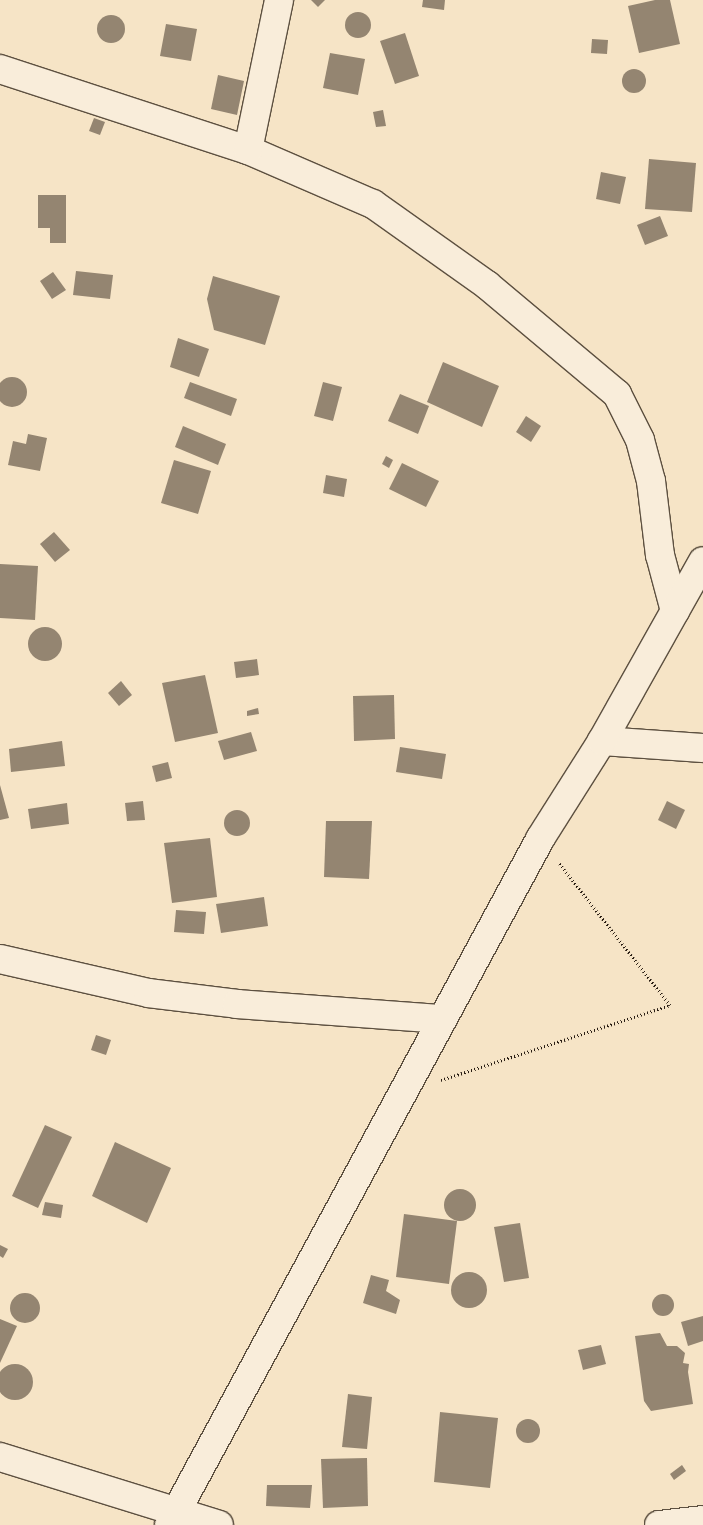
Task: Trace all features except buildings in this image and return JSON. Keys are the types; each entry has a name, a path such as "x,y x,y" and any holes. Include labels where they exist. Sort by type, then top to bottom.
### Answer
{"street":[{"path":"248,150 279,0"},
{"path":"0,69 248,150 373,204 486,285 617,394 640,440 651,481 660,555 675,611"},
{"path":"172,1519 540,839 602,741 703,561"},
{"path":"602,741 703,748"},
{"path":"0,960 148,993 237,1004 442,1019"},
{"path":"0,1457 172,1519 219,1525"},
{"path":"659,1525 703,1520"}],"path":[{"path":"402,1095 508,1056 670,1005 540,839"}]}
